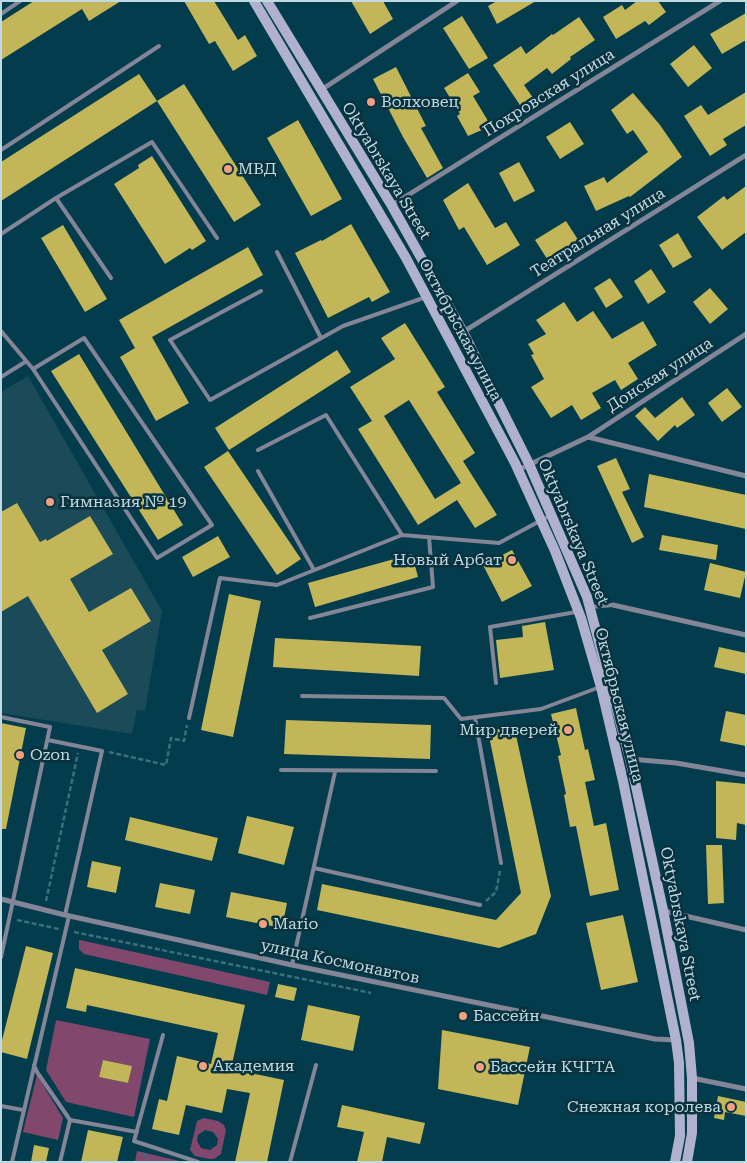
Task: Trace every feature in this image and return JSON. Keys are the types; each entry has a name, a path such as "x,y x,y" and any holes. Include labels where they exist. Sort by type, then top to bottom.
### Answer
{"main road":[{"name":"Октябрьская улица","path":"254,1 406,258 518,470 579,612 605,685 676,1040 679,1062 680,1136 674,1162"},
{"name":"Oktyabrskaya Street","path":"267,1 392,206 463,332 529,464 587,597 605,685 630,759 663,910 689,1043 692,1078 692,1134 687,1162"}],"street":[{"path":"320,90 457,1"},
{"name":"Покровская улица","path":"392,206 720,1"},
{"name":"Театральная улица","path":"463,332 746,155"},
{"name":"Донская улица","path":"518,470 588,437 746,334"},
{"path":"588,437 746,476"},
{"path":"612,604 746,635"},
{"path":"630,759 676,763 746,775"},
{"name":"улица Космонавтов","path":"1,899 292,965 655,1039 676,1040"},
{"path":"663,910 746,930"},
{"path":"692,1078 746,1089"}],"lane":[{"path":"1,14 20,1"},
{"path":"1,150 159,46"},
{"path":"1,234 56,198 152,142 217,238"},
{"path":"56,198 111,278"},
{"path":"278,252 321,338"},
{"path":"261,291 170,340 210,400 343,326 426,297"},
{"path":"1,331 33,369 158,558 212,525 84,338 33,369"},
{"path":"1,377 26,362"},
{"path":"258,450 326,415 402,535"},
{"path":"258,471 314,570"},
{"path":"189,718 220,578 277,585 402,535 499,543 551,515"},
{"path":"310,618 433,587 429,537"},
{"path":"496,683 490,627 579,612 612,604"},
{"path":"302,696 444,698 461,719 542,709 605,685"},
{"path":"1,717 50,727 1,957"},
{"path":"475,718 501,863"},
{"path":"12,1162 66,930 67,915 102,751 48,740"},
{"path":"281,770 336,772 436,771"},
{"path":"292,965 336,772"},
{"path":"314,868 480,905"},
{"path":"163,1034 134,1141 198,1162"},
{"path":"34,1065 70,1120 137,1132"},
{"path":"290,1162 316,1065"},
{"path":"1,1106 23,1110"},
{"path":"60,1162 70,1120"}],"path":[{"path":"102,751 166,765 172,738 184,741 189,718"},
{"path":"40,925 79,746"},
{"path":"480,905 496,892 501,863"},
{"path":"9,918 371,992"}],"shaded area":[{"name":"Гимназия № 19","path":"28,376 162,611 145,711 137,710 132,734 1,713 1,392"},
{"path":"79,940 270,982 267,995 84,954 79,949"},
{"path":"56,1020 150,1039 134,1117 66,1102 46,1070","holes":["103,1060 131,1066 128,1083 99,1077"]},
{"path":"37,1075 63,1118 58,1140 23,1132"},
{"path":"204,1118 218,1121 224,1125 226,1130 221,1154 214,1159 195,1156 190,1150 197,1121","holes":["205,1130 213,1132 218,1139 217,1145 210,1150 201,1148 197,1141 198,1135"]},
{"path":"137,1151 184,1162 135,1162"}],"building":[{"path":"34,1 121,1 89,21 82,9 1,60 1,22"},
{"path":"184,1 214,1 238,40 245,35 257,56 233,71 215,41 209,44"},
{"path":"351,1 383,1 393,19 370,34"},
{"path":"497,1 536,1 497,24 488,6"},
{"path":"637,1 658,1 666,12 649,25 645,21 616,39 603,17 622,5 625,10"},
{"path":"746,13 746,40 722,54 710,34"},
{"path":"462,16 488,58 469,69 443,28"},
{"path":"579,17 595,40 570,57 571,59 552,74 547,68 524,85 538,105 526,114 493,65 521,46 526,54 552,34"},
{"path":"694,45 712,68 688,87 670,64"},
{"path":"396,67 426,126 421,128 443,168 427,178 373,79"},
{"path":"468,73 480,92 473,96 491,126 468,136 457,116 460,114 444,88"},
{"path":"139,74 157,101 1,201 1,162"},
{"path":"184,84 261,205 234,222 157,101"},
{"path":"746,92 746,125 723,139 727,145 710,156 684,116 701,105 708,115"},
{"path":"633,93 660,125 682,157 630,197 596,211 584,186 604,177 607,183 648,152 633,130 627,134 611,110"},
{"path":"298,120 342,199 311,216 267,138"},
{"path":"570,122 584,144 560,159 546,137"},
{"path":"152,156 206,241 192,250 190,248 165,264 114,184 139,168 138,165"},
{"path":"519,162 535,191 514,202 499,173"},
{"path":"468,183 495,228 506,222 520,245 487,265 464,227 459,230 443,200"},
{"path":"746,186 746,232 722,250 697,217 724,196 727,200"},
{"path":"566,221 582,246 551,265 535,240"},
{"path":"351,224 390,292 372,302 369,297 328,318 295,253 322,241"},
{"path":"63,225 107,299 85,312 41,238"},
{"path":"678,233 692,257 673,268 659,245"},
{"path":"248,247 263,275 152,337 189,403 156,421 120,357 135,348 119,320"},
{"path":"651,269 666,292 648,304 634,281"},
{"path":"610,278 623,297 606,308 594,288"},
{"path":"710,288 728,309 710,324 693,302"},
{"path":"564,302 577,322 593,311 612,339 643,321 657,345 628,363 638,379 621,390 615,380 592,393 601,408 581,420 572,405 551,418 531,387 544,379 531,355 534,354 528,344 546,334 536,320"},
{"path":"405,323 445,387 437,392 475,453 463,461 497,515 475,528 457,500 418,525 358,429 372,421 350,387 395,359 381,338","holes":["409,400 461,483 435,499 384,416"]},
{"path":"337,350 351,372 229,450 215,428"},
{"path":"79,354 183,525 158,540 51,371"},
{"path":"727,388 742,407 722,422 708,403"},
{"path":"682,397 695,415 677,428 675,425 658,441 635,416 645,407 655,418"},
{"path":"228,451 301,559 277,575 204,467"},
{"path":"616,458 630,489 622,492 644,537 632,543 597,466"},
{"path":"649,474 746,495 746,529 644,507"},
{"path":"17,503 40,542 46,539 47,541 90,516 113,554 70,579 89,612 131,588 151,621 102,650 128,694 97,713 28,596 1,612 1,512"},
{"path":"662,535 718,545 716,560 659,550"},
{"path":"218,536 230,557 193,577 182,557"},
{"path":"512,550 532,586 502,602 483,565"},
{"path":"412,554 418,577 315,607 308,583"},
{"path":"710,563 746,572 740,598 704,590"},
{"path":"229,594 261,601 233,737 201,730"},
{"path":"545,622 554,670 500,678 496,640 523,637 522,626"},
{"path":"275,638 421,646 419,676 273,667"},
{"path":"719,647 746,653 746,674 714,667"},
{"path":"576,708 585,750 588,749 595,780 585,782 594,826 606,823 619,890 590,896 576,826 570,827 564,795 566,794 558,756 561,755 551,714"},
{"path":"726,711 746,715 746,746 720,741"},
{"path":"286,720 431,725 430,759 284,754"},
{"path":"1,723 26,728 6,829 1,829"},
{"path":"514,726 551,896 536,934 499,948 317,910 322,884 496,920 521,893 488,731"},
{"path":"716,781 746,784 746,825 737,823 736,840 716,838"},
{"path":"247,816 294,827 284,865 238,853"},
{"path":"130,817 218,838 212,861 125,840"},
{"path":"706,845 722,845 724,903 708,904"},
{"path":"92,861 121,867 116,893 87,887"},
{"path":"160,883 195,890 190,914 155,907"},
{"path":"231,892 287,903 282,928 226,917"},
{"path":"623,915 638,982 601,990 586,923"},
{"path":"26,946 53,953 27,1059 1,1052 1,1044"},
{"name":"Академия","path":"75,968 245,1005 231,1069 284,1080 267,1162 235,1162 250,1093 227,1089 222,1113 186,1105 179,1135 152,1129 159,1099 167,1101 177,1056 211,1064 218,1033 87,1005 86,1012 66,1008"},
{"path":"278,984 297,988 294,1001 275,997"},
{"path":"308,1005 360,1016 353,1051 301,1040"},
{"name":"Бассейн КЧГТА","path":"442,1030 530,1047 518,1105 438,1089"},
{"path":"103,1060 132,1066 128,1083 99,1077"},
{"name":"Снежная королева","path":"718,1096 746,1102 746,1116 725,1112 724,1120 714,1118"},
{"path":"342,1105 425,1123 420,1144 387,1137 382,1162 357,1162 364,1132 337,1127"},
{"path":"88,1130 123,1137 117,1162 81,1162"},
{"path":"34,1145 49,1148 46,1162 31,1162"}],"place":[{"name":"Волховец","path":"371,102"},
{"name":"МВД","path":"228,169"},
{"name":"Гимназия № 19","path":"50,502"},
{"name":"Новый Арбат","path":"512,560"},
{"name":"Мир дверей","path":"568,730"},
{"name":"Ozon","path":"20,755"},
{"name":"Mario","path":"263,924"},
{"name":"Бассейн","path":"463,1016"},
{"name":"Академия","path":"203,1066"},
{"name":"Бассейн КЧГТА","path":"480,1067"},
{"name":"Снежная королева","path":"731,1107"}]}
